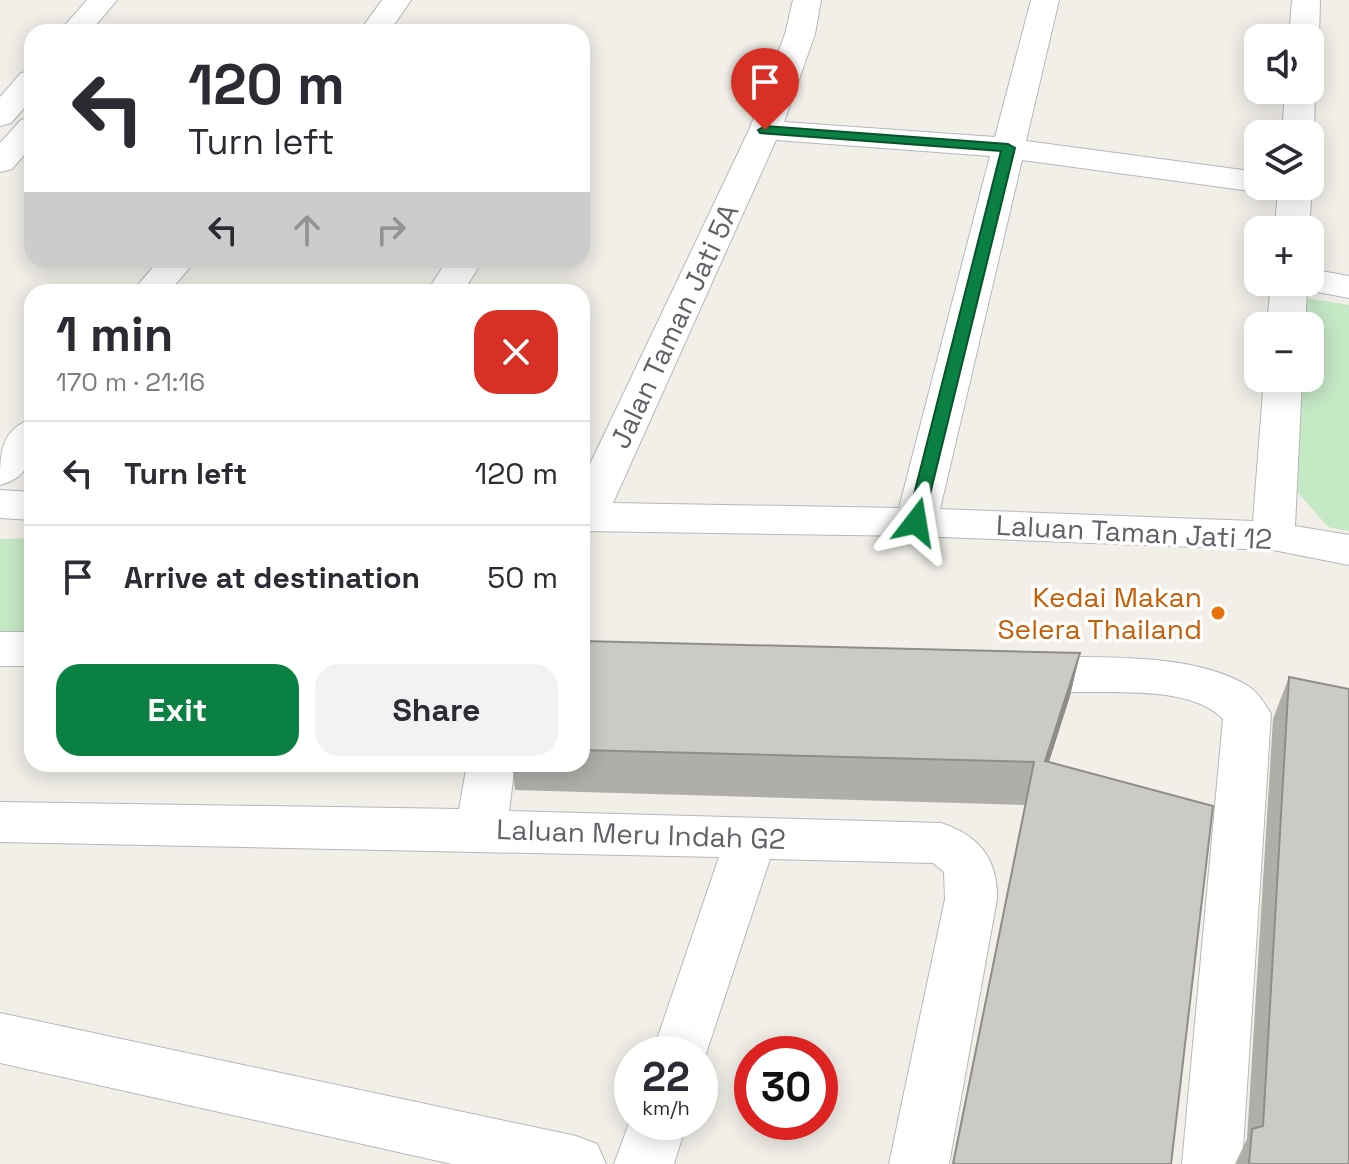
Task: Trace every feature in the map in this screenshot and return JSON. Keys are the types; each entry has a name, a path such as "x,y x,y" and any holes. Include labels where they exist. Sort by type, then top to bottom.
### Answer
{"street":[{"path":"380,24 397,0"},
{"name":"Jalan Taman Jati 5A","path":"590,504 765,130 800,34 807,0"},
{"path":"916,522 1045,0"},
{"path":"1305,24 1306,0"},
{"path":"83,24 106,2"},
{"path":"106,2 108,24"},
{"path":"15,130 24,104"},
{"path":"765,130 1008,148 1244,180"},
{"path":"157,284 171,268"},
{"path":"1324,283 1349,287"},
{"path":"1273,536 1282,392"},
{"path":"0,472 24,442"},
{"path":"0,504 24,506"},
{"name":"Laluan Taman Jati 12","path":"590,517 916,522 1273,536 1349,550"},
{"path":"0,649 24,649"},
{"path":"977,673 1176,679 1234,697 1247,714 1212,1164"},
{"path":"481,830 490,772"},
{"name":"Laluan Meru Indah G2","path":"0,822 481,830 941,843 966,860 972,885 919,1164"},
{"path":"686,1036 751,837"},
{"path":"0,1038 576,1164"},
{"path":"644,1164 652,1140"}],"green space":[{"path":"1306,298 1349,305 1349,531 1328,527 1288,481 1297,392 1324,392 1324,312 1304,312"},
{"path":"24,538 24,635 0,635 0,539"}],"building":[{"path":"590,641 1080,653 1045,761 1213,806 1171,1164 953,1164 1034,762 590,750"},
{"path":"1289,677 1349,689 1349,1164 1249,1164 1252,1129 1263,1126"}],"place":[{"name":"Kedai Makan Selera Thailand","path":"1218,613"}],"route":[{"path":"765,130 1008,148 916,522"}]}
